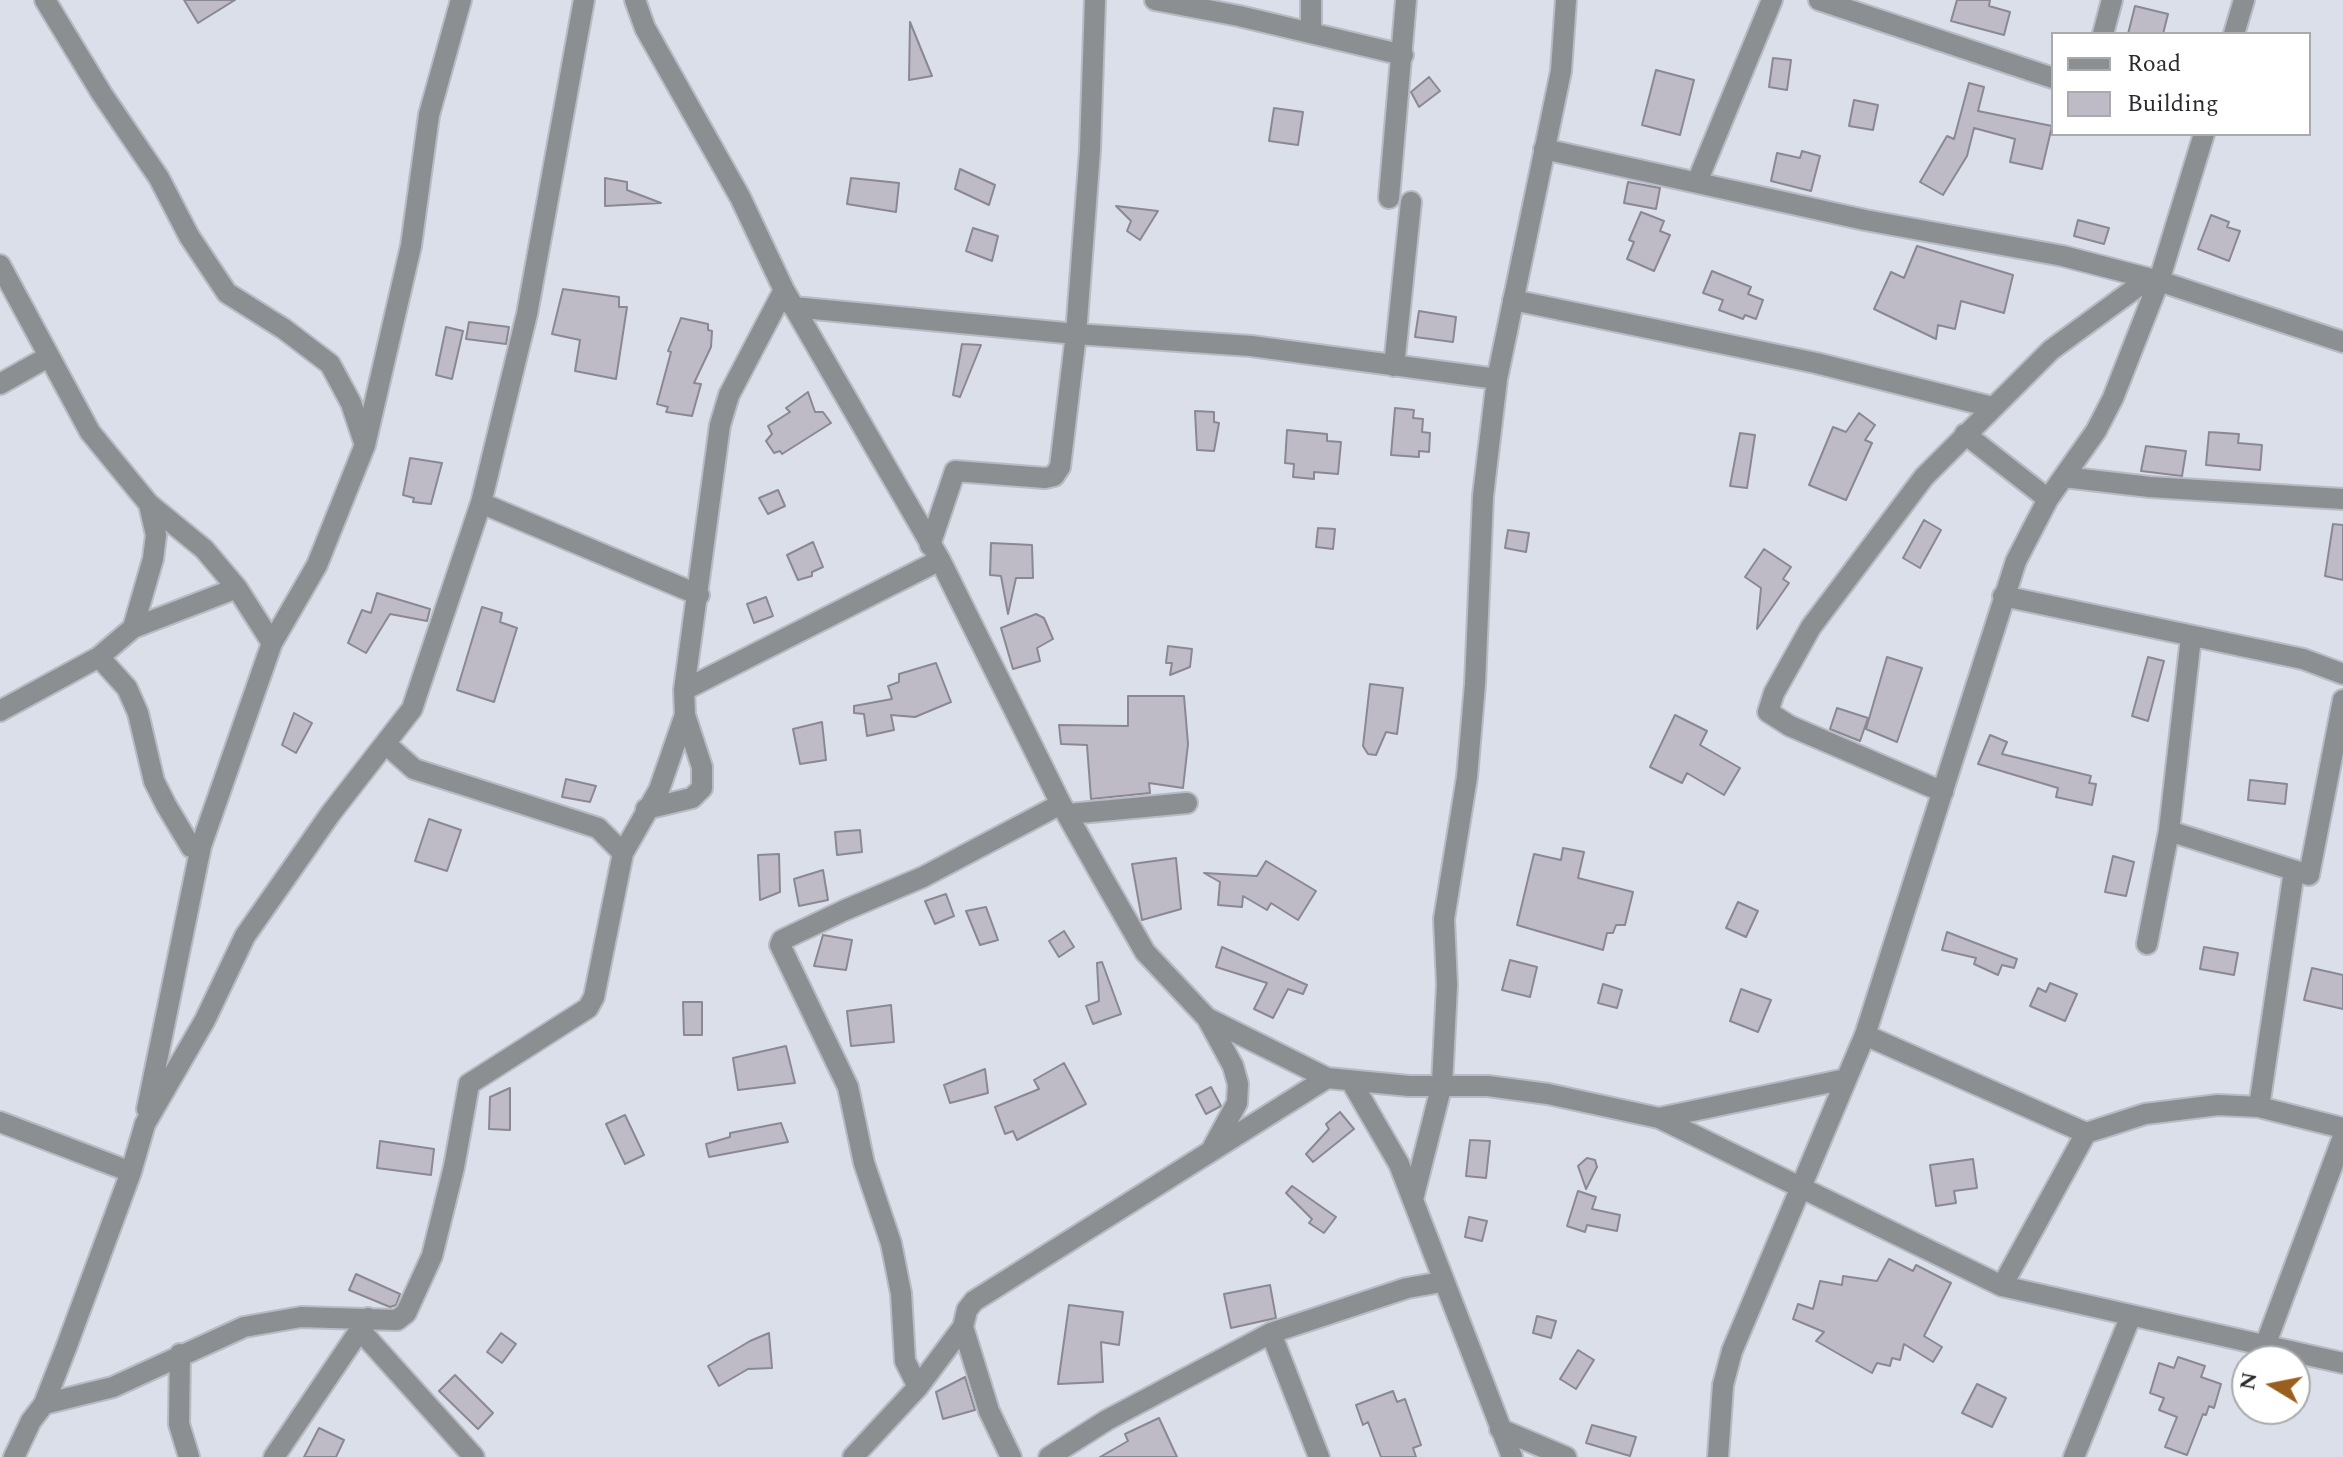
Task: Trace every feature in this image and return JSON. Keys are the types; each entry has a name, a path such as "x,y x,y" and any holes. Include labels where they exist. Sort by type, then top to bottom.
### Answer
{"street":[{"path":"45,0 102,94 159,178 189,236 227,293 330,364 351,403 365,445"},
{"path":"14,1457 31,1421 44,1404 131,1172 145,1124 201,846 272,643 317,565 365,445 411,246 429,115 461,0"},
{"path":"145,1124 205,1020 245,936 331,813 412,709 481,503 527,314 584,0"},
{"path":"635,0 645,28 740,197 789,299 935,552 1065,809 1145,952 1207,1018 1233,1066 1238,1084 1237,1103 1211,1150"},
{"path":"684,690 935,552 955,471 1054,476 1060,467 1076,334 1090,150 1095,0"},
{"path":"1155,0 1403,55"},
{"path":"1311,0 1311,33"},
{"path":"1389,198 1406,0"},
{"path":"1413,1199 1442,1084 1447,985 1444,919 1467,777 1483,496 1497,379 1561,71 1566,0"},
{"path":"1697,182 1772,0"},
{"path":"1819,0 2051,77"},
{"path":"2104,32 2112,0"},
{"path":"2235,32 2244,0"},
{"path":"1718,1457 1723,1385 1732,1351 1865,1035 2003,596 2027,536 2048,499 2096,431 2113,398 2203,136"},
{"path":"1544,149 1865,220 2063,256 2154,280 2343,342"},
{"path":"1394,366 1411,202"},
{"path":"0,265 90,432 149,504 204,549 237,588 272,643"},
{"path":"1943,792 1790,726 1768,712 1774,693 1811,627 1924,477 1992,407 2073,332 2154,280"},
{"path":"789,299 1076,334 1251,346 1497,379"},
{"path":"646,809 692,798 702,788 702,767 685,715 684,690 724,407 789,299"},
{"path":"1513,300 1816,363 1992,407"},
{"path":"0,384 48,357"},
{"path":"1965,434 2048,499"},
{"path":"2064,477 2150,487 2343,499"},
{"path":"481,503 699,595"},
{"path":"133,628 153,559 156,535 149,504"},
{"path":"0,711 99,657 133,628 237,588"},
{"path":"2003,596 2303,659 2343,674"},
{"path":"2147,944 2169,831 2191,637"},
{"path":"99,657 127,688 138,713 154,781 166,805 191,847 201,846"},
{"path":"2169,831 2309,875 2343,700"},
{"path":"44,1404 113,1387 244,1327 301,1317 364,1324 397,1320 406,1313 432,1256 454,1167 469,1084 588,1008 594,997 623,853 659,790 685,715"},
{"path":"387,745 414,769 598,828 623,853"},
{"path":"918,1387 905,1361 901,1293 894,1255 864,1163 848,1087 780,945 782,940 1065,809 1187,803"},
{"path":"2259,1107 2294,871"},
{"path":"1207,1018 1327,1078 1548,1094 1659,1118 1802,1185 1924,1250 2002,1286 2130,1318 2266,1343 2343,1363"},
{"path":"1865,1035 2086,1133 2145,1114 2191,1106 2259,1107 2343,1128"},
{"path":"853,1457 918,1387 963,1327 967,1310 974,1301 1327,1078"},
{"path":"1659,1118 1846,1079"},
{"path":"1351,1081 1384,1136 1413,1199 1442,1282 1512,1457"},
{"path":"0,1122 131,1172"},
{"path":"2002,1286 2086,1133"},
{"path":"2266,1343 2343,1137"},
{"path":"1049,1457 1107,1420 1271,1333 1407,1288 1442,1282"},
{"path":"2074,1457 2130,1318"},
{"path":"274,1457 364,1324"},
{"path":"364,1324 474,1457"},
{"path":"963,1327 989,1411 1011,1457"},
{"path":"1271,1333 1319,1457"},
{"path":"180,1354 179,1424 189,1457"},
{"path":"1500,1429 1566,1457"}],"building":[{"path":"184,0 235,0 198,23"},
{"path":"1957,0 1990,0 1989,6 2010,12 2004,35 1951,21"},
{"path":"2135,6 2168,14 2164,32 2128,32"},
{"path":"910,22 932,76 909,80"},
{"path":"1773,58 1791,60 1787,90 1769,87"},
{"path":"1656,70 1694,80 1680,135 1642,125"},
{"path":"1429,77 1440,91 1419,107 1411,92"},
{"path":"1969,83 1984,87 1978,111 2051,126 2042,169 2010,162 2015,139 1974,128 1967,156 1943,195 1920,182 1947,136 1954,139"},
{"path":"1854,100 1878,105 1873,130 1849,126"},
{"path":"1274,108 1303,112 1298,145 1269,141"},
{"path":"1802,151 1820,156 1811,191 1771,181 1777,153 1800,158"},
{"path":"960,169 995,185 989,205 955,189"},
{"path":"605,178 627,182 627,190 661,203 605,206"},
{"path":"851,178 899,183 896,212 847,204"},
{"path":"1628,182 1660,188 1656,209 1624,203"},
{"path":"1116,206 1158,211 1140,240 1127,231 1131,221"},
{"path":"1641,212 1664,221 1660,231 1670,235 1654,271 1627,259 1634,242 1629,240"},
{"path":"2211,215 2229,222 2227,227 2240,231 2229,261 2198,249"},
{"path":"2078,220 2109,228 2104,244 2074,236"},
{"path":"973,228 998,236 992,261 966,251"},
{"path":"1917,246 2013,275 2004,313 1961,301 1955,329 1938,325 1936,339 1874,309 1891,272 1904,278"},
{"path":"1712,271 1751,287 1748,294 1763,300 1756,319 1745,315 1743,319 1719,310 1723,300 1703,293"},
{"path":"563,289 619,297 619,307 627,307 616,379 575,371 580,340 552,334"},
{"path":"1419,311 1456,317 1453,342 1415,337"},
{"path":"681,318 708,324 708,330 712,331 711,347 694,383 701,384 692,416 666,412 668,407 657,404 671,352 668,351"},
{"path":"469,322 509,327 506,344 466,339"},
{"path":"446,327 463,331 452,379 436,375"},
{"path":"962,344 981,345 960,397 953,395"},
{"path":"808,392 815,412 823,412 831,423 782,454 780,451 774,453 766,441 772,434 768,426 790,412 786,408"},
{"path":"1395,408 1414,410 1413,418 1423,419 1422,432 1430,433 1429,452 1419,451 1419,457 1391,455"},
{"path":"1195,411 1214,412 1214,422 1219,423 1214,451 1197,450"},
{"path":"1859,413 1875,425 1865,440 1872,443 1846,500 1809,485 1833,427 1846,432"},
{"path":"1287,430 1327,434 1327,441 1341,442 1338,474 1314,472 1314,479 1293,477 1294,464 1285,463"},
{"path":"2209,432 2239,434 2238,443 2262,445 2260,470 2206,465"},
{"path":"1740,433 1755,435 1747,488 1730,486"},
{"path":"2146,446 2186,451 2182,476 2141,471"},
{"path":"410,458 442,463 431,504 413,502 414,498 403,495"},
{"path":"778,490 785,506 768,514 759,498"},
{"path":"1924,520 1941,530 1920,568 1903,558"},
{"path":"2333,524 2343,525 2343,580 2325,576"},
{"path":"1318,528 1335,529 1333,549 1316,547"},
{"path":"1508,530 1529,533 1526,552 1505,548"},
{"path":"813,542 823,567 812,572 812,576 798,580 787,555"},
{"path":"991,543 1032,545 1033,578 1016,578 1008,614 1001,576 990,575"},
{"path":"1764,549 1791,567 1783,579 1789,583 1757,629 1761,588 1745,577"},
{"path":"377,593 430,609 427,621 390,614 366,653 348,643 362,610 371,613"},
{"path":"766,597 773,616 754,623 747,604"},
{"path":"482,607 502,613 500,622 517,628 494,702 457,690"},
{"path":"1036,614 1044,618 1053,639 1037,648 1040,661 1013,669 1001,628"},
{"path":"1168,646 1192,649 1190,667 1170,675 1172,663 1166,663"},
{"path":"1887,657 1922,668 1897,742 1866,729"},
{"path":"2148,657 2164,661 2148,721 2132,716"},
{"path":"936,663 951,702 915,717 891,715 894,730 867,736 864,714 854,713 854,706 892,699 888,686 899,682 899,674"},
{"path":"1370,684 1403,688 1397,734 1386,732 1376,755 1368,754 1363,746"},
{"path":"1128,696 1184,696 1188,744 1183,788 1149,783 1150,793 1091,799 1087,745 1061,744 1059,725 1128,726"},
{"path":"1837,708 1868,718 1860,741 1830,729"},
{"path":"294,713 312,723 296,753 282,745"},
{"path":"1675,715 1707,731 1700,745 1740,768 1724,795 1687,773 1682,783 1650,767"},
{"path":"822,722 826,760 800,764 793,729"},
{"path":"1990,735 2007,742 2002,754 2091,776 2089,783 2096,784 2092,805 2056,797 2058,788 1978,764"},
{"path":"566,779 596,786 590,802 562,797"},
{"path":"2250,780 2287,784 2285,804 2248,800"},
{"path":"429,819 461,830 447,871 415,861"},
{"path":"860,830 862,852 837,855 835,832"},
{"path":"1563,848 1584,852 1578,878 1633,892 1625,925 1616,925 1613,933 1607,933 1603,950 1517,925 1534,854 1561,860"},
{"path":"779,854 780,892 760,900 758,855"},
{"path":"2113,856 2134,862 2126,896 2105,892"},
{"path":"1176,858 1181,909 1142,920 1132,864"},
{"path":"1266,861 1316,891 1298,920 1271,903 1267,910 1243,896 1242,907 1218,905 1220,882 1204,873 1257,876"},
{"path":"823,870 828,900 799,906 794,879"},
{"path":"946,894 954,916 935,924 925,901"},
{"path":"1738,902 1758,911 1746,937 1726,928"},
{"path":"986,907 998,940 980,945 966,911"},
{"path":"1064,931 1074,947 1059,957 1049,941"},
{"path":"1947,932 2017,959 2014,968 2002,965 1998,975 1974,964 1976,958 1942,950"},
{"path":"823,935 852,940 846,970 814,966"},
{"path":"1222,947 1307,985 1303,994 1288,989 1273,1018 1254,1009 1267,983 1216,967"},
{"path":"2204,947 2238,953 2234,975 2200,969"},
{"path":"1510,960 1537,967 1530,997 1502,990"},
{"path":"1102,962 1121,1014 1093,1024 1086,1006 1099,1001 1097,963"},
{"path":"2312,968 2343,975 2343,1009 2304,1000"},
{"path":"2050,983 2077,994 2065,1021 2030,1006 2038,988 2046,992"},
{"path":"1603,984 1622,990 1617,1008 1598,1003"},
{"path":"1741,989 1771,1000 1758,1032 1730,1021"},
{"path":"683,1002 702,1002 702,1035 684,1035"},
{"path":"891,1005 894,1042 851,1046 847,1011"},
{"path":"786,1046 795,1083 738,1090 733,1058"},
{"path":"1064,1063 1086,1104 1017,1140 1013,1131 1005,1134 995,1107 1039,1089 1034,1080"},
{"path":"985,1069 988,1093 950,1103 944,1085"},
{"path":"1211,1087 1221,1106 1206,1114 1196,1095"},
{"path":"510,1088 510,1130 489,1129 490,1097"},
{"path":"1340,1112 1354,1129 1313,1162 1306,1154 1329,1129 1326,1124"},
{"path":"625,1115 644,1155 625,1164 606,1124"},
{"path":"781,1123 788,1142 709,1157 706,1144 730,1137 730,1133"},
{"path":"1470,1140 1490,1141 1486,1178 1466,1176"},
{"path":"380,1141 434,1149 431,1175 377,1168"},
{"path":"1587,1158 1595,1160 1597,1167 1586,1189 1578,1166"},
{"path":"1973,1159 1977,1188 1954,1191 1956,1203 1936,1206 1930,1165"},
{"path":"1292,1186 1336,1217 1324,1233 1309,1223 1312,1219 1286,1193"},
{"path":"1578,1191 1596,1197 1592,1209 1620,1215 1617,1231 1587,1225 1585,1232 1567,1226"},
{"path":"1469,1217 1487,1221 1482,1241 1465,1237"},
{"path":"1889,1259 1913,1271 1916,1265 1951,1283 1924,1336 1942,1347 1933,1362 1904,1344 1900,1360 1892,1358 1890,1366 1877,1363 1872,1373 1816,1341 1824,1332 1793,1319 1798,1304 1813,1309 1820,1281 1842,1285 1843,1276 1877,1281"},
{"path":"356,1274 400,1294 396,1305 390,1307 349,1290"},
{"path":"1270,1285 1276,1318 1231,1328 1224,1294"},
{"path":"1069,1305 1123,1312 1119,1345 1101,1342 1103,1382 1058,1384"},
{"path":"1537,1316 1556,1321 1551,1338 1533,1333"},
{"path":"501,1333 516,1344 502,1363 487,1352"},
{"path":"769,1333 772,1368 748,1369 719,1386 708,1366"},
{"path":"1578,1350 1594,1360 1576,1389 1560,1379"},
{"path":"2178,1357 2205,1366 2201,1377 2221,1384 2214,1408 2209,1406 2206,1415 2203,1414 2187,1455 2165,1447 2177,1417 2159,1410 2164,1398 2150,1393 2159,1363 2174,1368"},
{"path":"455,1375 493,1413 478,1429 439,1391"},
{"path":"965,1377 975,1410 943,1419 936,1392"},
{"path":"1977,1384 2006,1398 1992,1427 1962,1413"},
{"path":"1393,1391 1397,1402 1405,1399 1421,1445 1413,1448 1416,1457 1381,1457 1368,1422 1363,1425 1356,1405"},
{"path":"1159,1418 1177,1457 1100,1457 1128,1441 1125,1434"},
{"path":"1592,1425 1636,1437 1630,1456 1586,1443"},
{"path":"319,1428 344,1440 336,1457 304,1457"}]}
